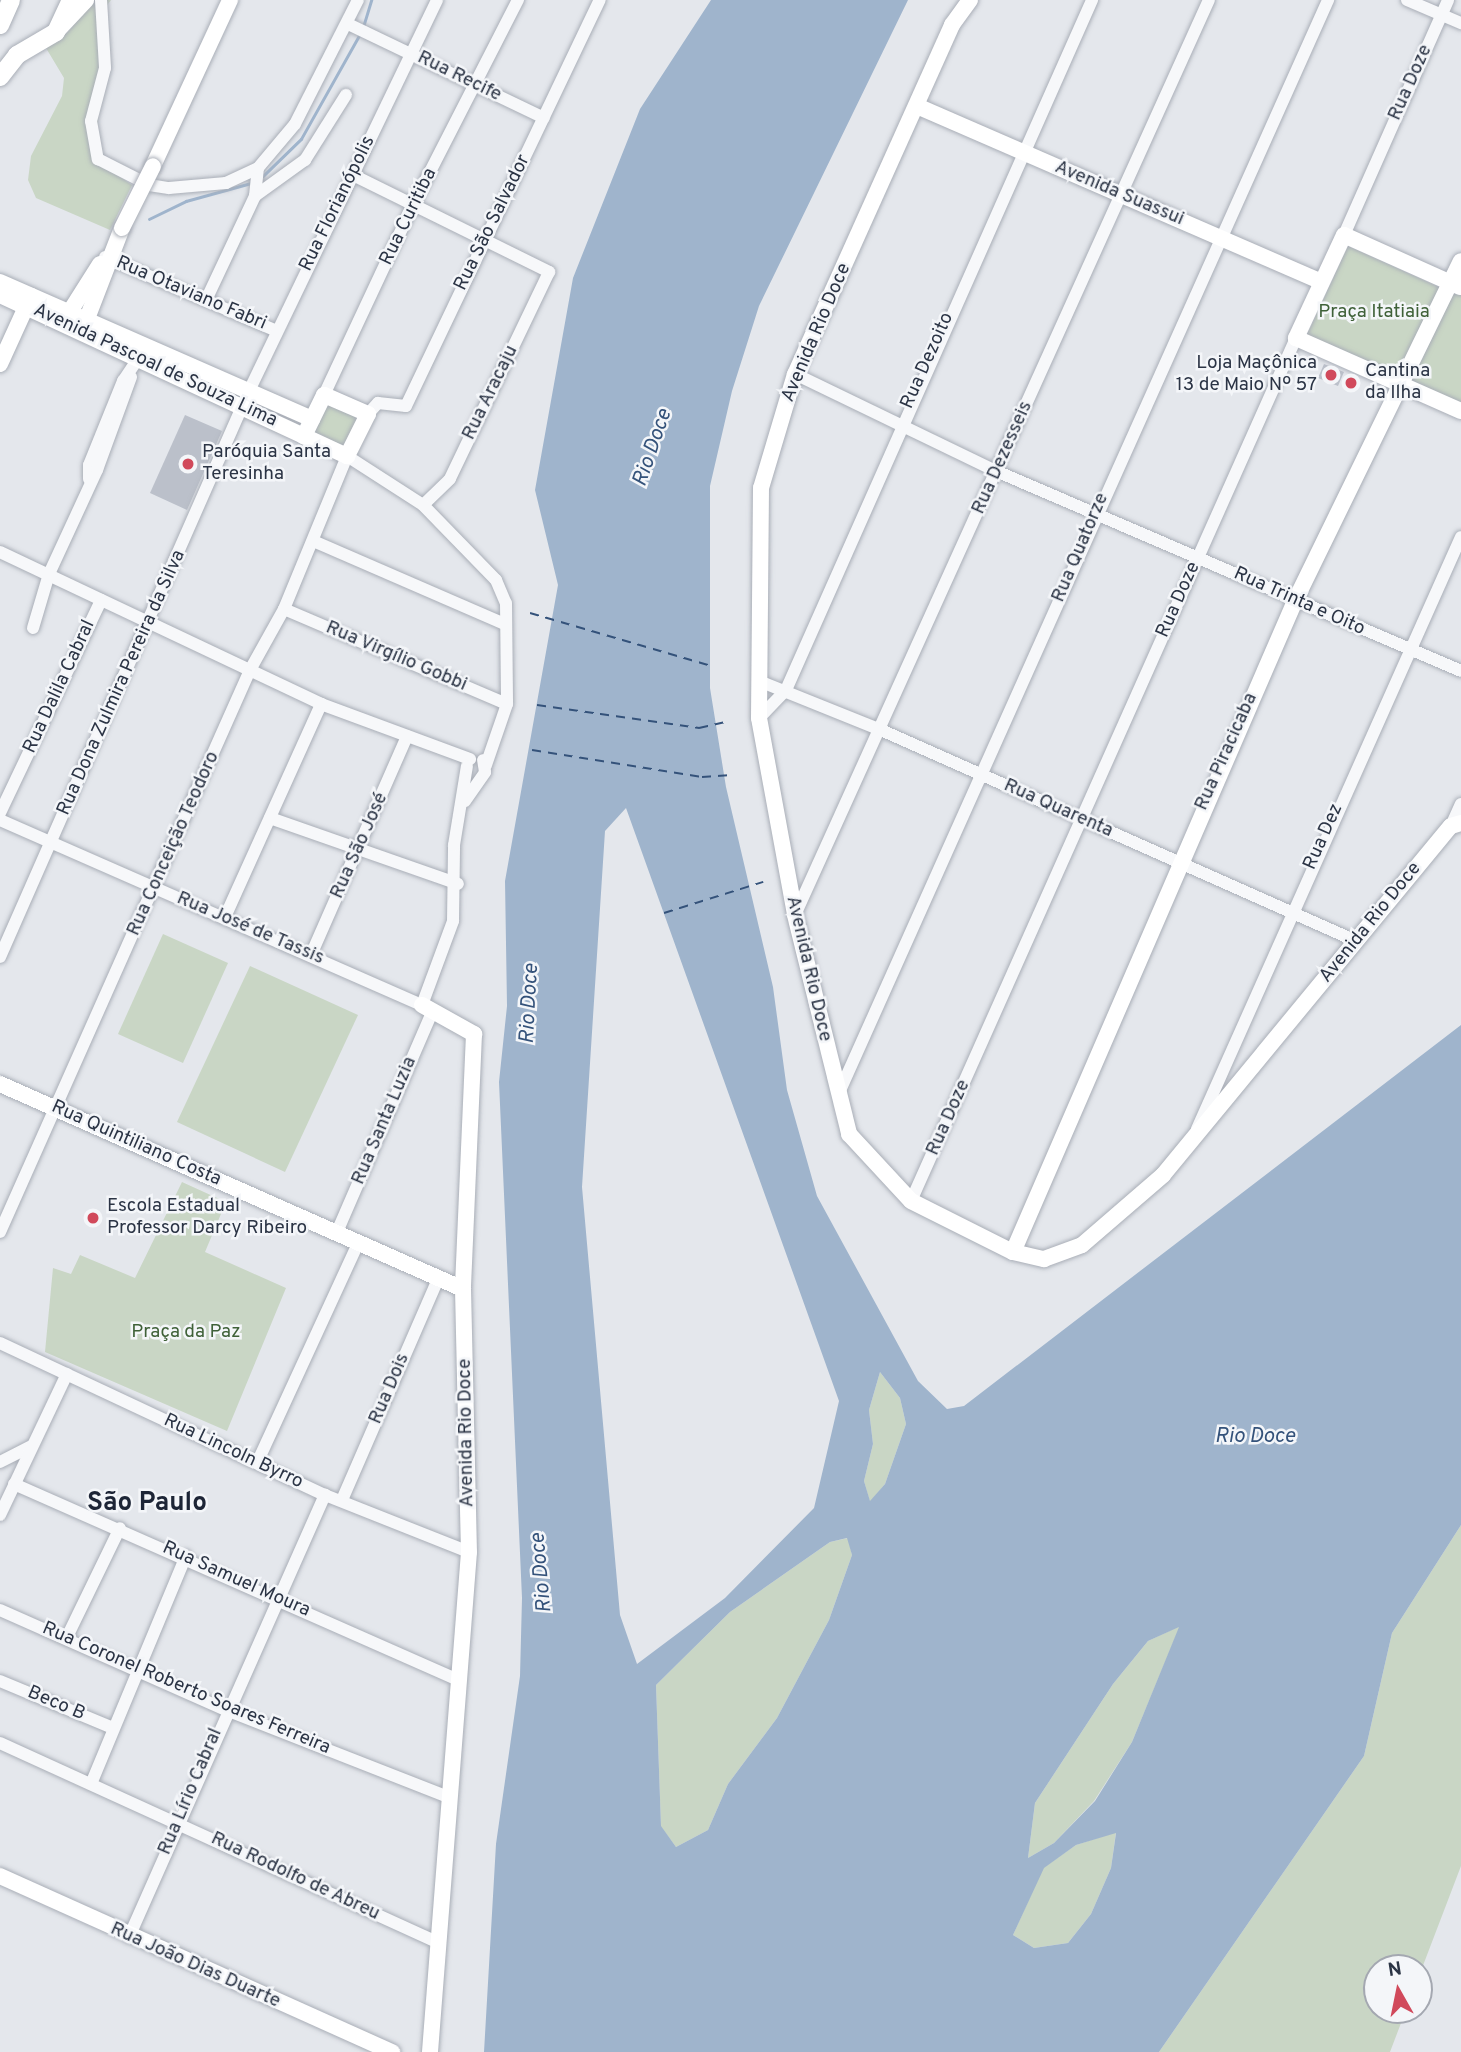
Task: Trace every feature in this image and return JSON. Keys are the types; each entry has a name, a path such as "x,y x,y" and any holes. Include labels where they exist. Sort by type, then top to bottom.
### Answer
{"main road":[{"path":"0,25 11,0"},
{"path":"0,77 17,55 56,32 71,0"}],"street":[{"path":"56,32 86,0"},
{"path":"101,0 105,68 91,121 98,159 149,185 169,188 226,183 258,168 295,124 358,0"},
{"path":"78,321 230,0"},
{"name":"Rua Florianópolis","path":"242,409 437,0"},
{"name":"Rua Curitiba","path":"304,436 412,207 518,0"},
{"name":"Rua São Salvador","path":"368,414 378,403 406,406 600,0"},
{"name":"Avenida Rio Doce","path":"970,0 952,25 795,374 761,488 759,718 795,915 837,1097 860,1149 911,1201 1013,1252 1044,1259 1082,1245 1163,1175 1456,824"},
{"name":"Rua Dezoito","path":"759,718 786,690 899,425 1092,0"},
{"name":"Rua Dezesseis","path":"795,915 1209,0"},
{"name":"Rua Quatorze","path":"837,1097 983,776 1219,237 1328,0"},
{"path":"1407,0 1461,23"},
{"name":"Rua Doze","path":"911,1201 1448,0"},
{"name":"Rua Recife","path":"348,24 544,118"},
{"path":"255,196 287,178 305,160 346,95"},
{"name":"Avenida Suassui","path":"917,106 1321,282"},
{"path":"207,298 255,196 258,168"},
{"path":"352,175 412,207 485,239"},
{"path":"1344,235 1456,285"},
{"name":"Rua Aracaju","path":"423,505 450,479 548,272 485,239"},
{"name":"Rua Otaviano Fabri","path":"110,254 277,331"},
{"name":"Rua Piracicaba","path":"1013,1252 1177,864 1295,601 1402,385 1456,285 1461,261"},
{"name":"Avenida Pascoal de Souza Lima","path":"0,282 29,301 78,321 142,353 242,409 347,456"},
{"name":"Avenida Pascoal de Souza Lima","path":"0,295 29,301 78,321"},
{"path":"0,364 29,301"},
{"path":"1296,338 1461,411"},
{"path":"33,628 49,574 89,479 89,465 123,381 131,377 142,353"},
{"name":"Avenida Pascoal de Souza Lima","path":"142,353 312,419"},
{"name":"Rua Trinta e Oito","path":"795,374 996,471 1097,511 1295,601 1461,671"},
{"path":"324,395 368,414 347,456 423,505 496,580 506,603 507,704 486,765 461,807"},
{"name":"Rua Dona Zulmira Pereira da Silva","path":"0,957 151,621 242,409"},
{"name":"Rua Conceição Teodoro","path":"0,1232 53,1107 156,889 250,670 284,609 347,456"},
{"name":"Rua Dez","path":"1192,1139 1289,914 1461,537"},
{"path":"313,541 505,624"},
{"path":"0,552 151,621 321,704 407,736 469,763"},
{"name":"Rua Dalila Cabral","path":"0,813 101,600"},
{"name":"Rua Virgílio Gobbi","path":"284,609 507,704"},
{"name":"Rua Quarenta","path":"759,681 881,730 1356,942"},
{"path":"225,917 321,704"},
{"name":"Rua São José","path":"311,955 407,736"},
{"path":"428,1008 453,921 458,884 454,845 469,763 478,757 486,765"},
{"path":"469,763 469,773 479,777"},
{"path":"1456,824 1461,804"},
{"path":"270,818 458,884"},
{"name":"Rua José de Tassis","path":"0,820 53,840 156,889 428,1008"},
{"name":"Avenida Rio Doce","path":"428,1008 474,1034 463,1289 469,1552 456,1679 450,1798 430,2052"},
{"name":"Rua Santa Luzia","path":"337,1232 428,1008"},
{"name":"Rua Quintiliano Costa","path":"0,1084 463,1289"},
{"path":"257,1463 358,1243"},
{"name":"Rua Dois","path":"342,1500 439,1277"},
{"name":"Rua Lincoln Byrro","path":"0,1343 325,1495 469,1552"},
{"path":"0,1514 66,1374"},
{"path":"0,1462 30,1447"},
{"name":"Rua Samuel Moura","path":"14,1485 186,1556 456,1679"},
{"name":"Rua Lírio Cabral","path":"129,1937 226,1710 325,1495"},
{"path":"67,1637 120,1528"},
{"path":"91,1784 186,1556"},
{"name":"Rua Coronel Roberto Soares Ferreira","path":"0,1610 67,1637 226,1710 450,1798"},
{"name":"Beco B","path":"0,1681 113,1728"},
{"name":"Rua Rodolfo de Abreu","path":"0,1743 437,1942"},
{"name":"Rua João Dias Duarte","path":"0,1876 129,1937 392,2052"}],"green space":[{"path":"94,0 111,0 103,11 97,143 102,165 132,185 110,230 36,198 28,180 31,156 62,96 64,78 46,48 68,32"},
{"name":"Praça Itatiaia","path":"1348,246 1441,288 1399,379 1306,337"},
{"name":"Praça Itatiaia","path":"1453,291 1461,295 1461,406 1411,383"},
{"path":"326,401 361,417 344,452 310,436"},
{"path":"163,934 228,963 183,1063 118,1034"},
{"path":"250,966 358,1015 285,1172 177,1122"},
{"name":"Praça da Paz","path":"182,1182 226,1202 205,1252 286,1288 227,1431 45,1352 53,1268 71,1274 80,1255 135,1278"},
{"path":"880,1372 900,1398 906,1424 885,1484 870,1502 864,1481 873,1444 869,1410"},
{"path":"1461,1525 1461,1866 1427,1954 1363,1954 1363,2024 1401,2024 1390,2052 1159,2052 1364,1756 1392,1633"},
{"path":"848,1538 852,1555 829,1620 777,1718 728,1784 708,1830 676,1847 661,1827 656,1685 730,1612 830,1542"},
{"path":"1180,1626 1132,1742 1094,1801 1054,1843 1028,1858 1035,1803 1113,1684 1148,1641"},
{"path":"1116,1832 1111,1868 1091,1914 1068,1943 1034,1948 1013,1935 1043,1868 1076,1845"}],"water":[{"name":"Rio Doce","path":"711,0 908,0 759,306 732,391 710,486 710,688 726,787 773,987 787,1090 817,1196 918,1381 947,1409 964,1406 1461,1025 1461,1525 1392,1633 1364,1756 1159,2052 484,2052 496,1844 520,1676 522,1598 499,1082 507,1006 505,881 558,585 535,490 573,278 640,109","holes":["626,808 839,1401 814,1508 725,1598 637,1664 620,1615 582,1187 605,831","880,1372 900,1398 906,1424 885,1484 870,1501 864,1481 873,1444 869,1410","847,1538 852,1555 829,1620 777,1718 728,1784 708,1830 676,1847 661,1826 656,1685 730,1612 830,1542","1179,1627 1132,1742 1095,1801 1054,1843 1028,1858 1035,1803 1113,1684 1148,1641","1116,1833 1111,1868 1091,1914 1068,1943 1034,1948 1013,1935 1044,1868 1076,1845"]}],"building":[{"name":"Loja Maçônica 13 de Maio Nº 57","path":"1324,364 1344,372 1338,386 1318,378"},
{"name":"Paróquia Santa Teresinha","path":"185,415 222,431 187,510 150,493"}],"waterway":[{"path":"363,27 371,0"},
{"path":"263,176 301,139 360,34"},
{"path":"149,219 186,201 251,183"}],"ferry route":[{"path":"530,613 711,666"},
{"path":"537,705 699,728 725,722"},
{"path":"532,750 702,777 728,775"},
{"path":"664,913 763,882"}],"place":[{"name":"Loja Maçônica 13 de Maio Nº 57","path":"1331,375"},
{"name":"Cantina da Ilha","path":"1351,383"},
{"name":"Paróquia Santa Teresinha","path":"188,464"},
{"name":"Escola Estadual Professor Darcy Ribeiro","path":"93,1218"}],"district":[{"name":"São Paulo","path":"147,1504"}]}
